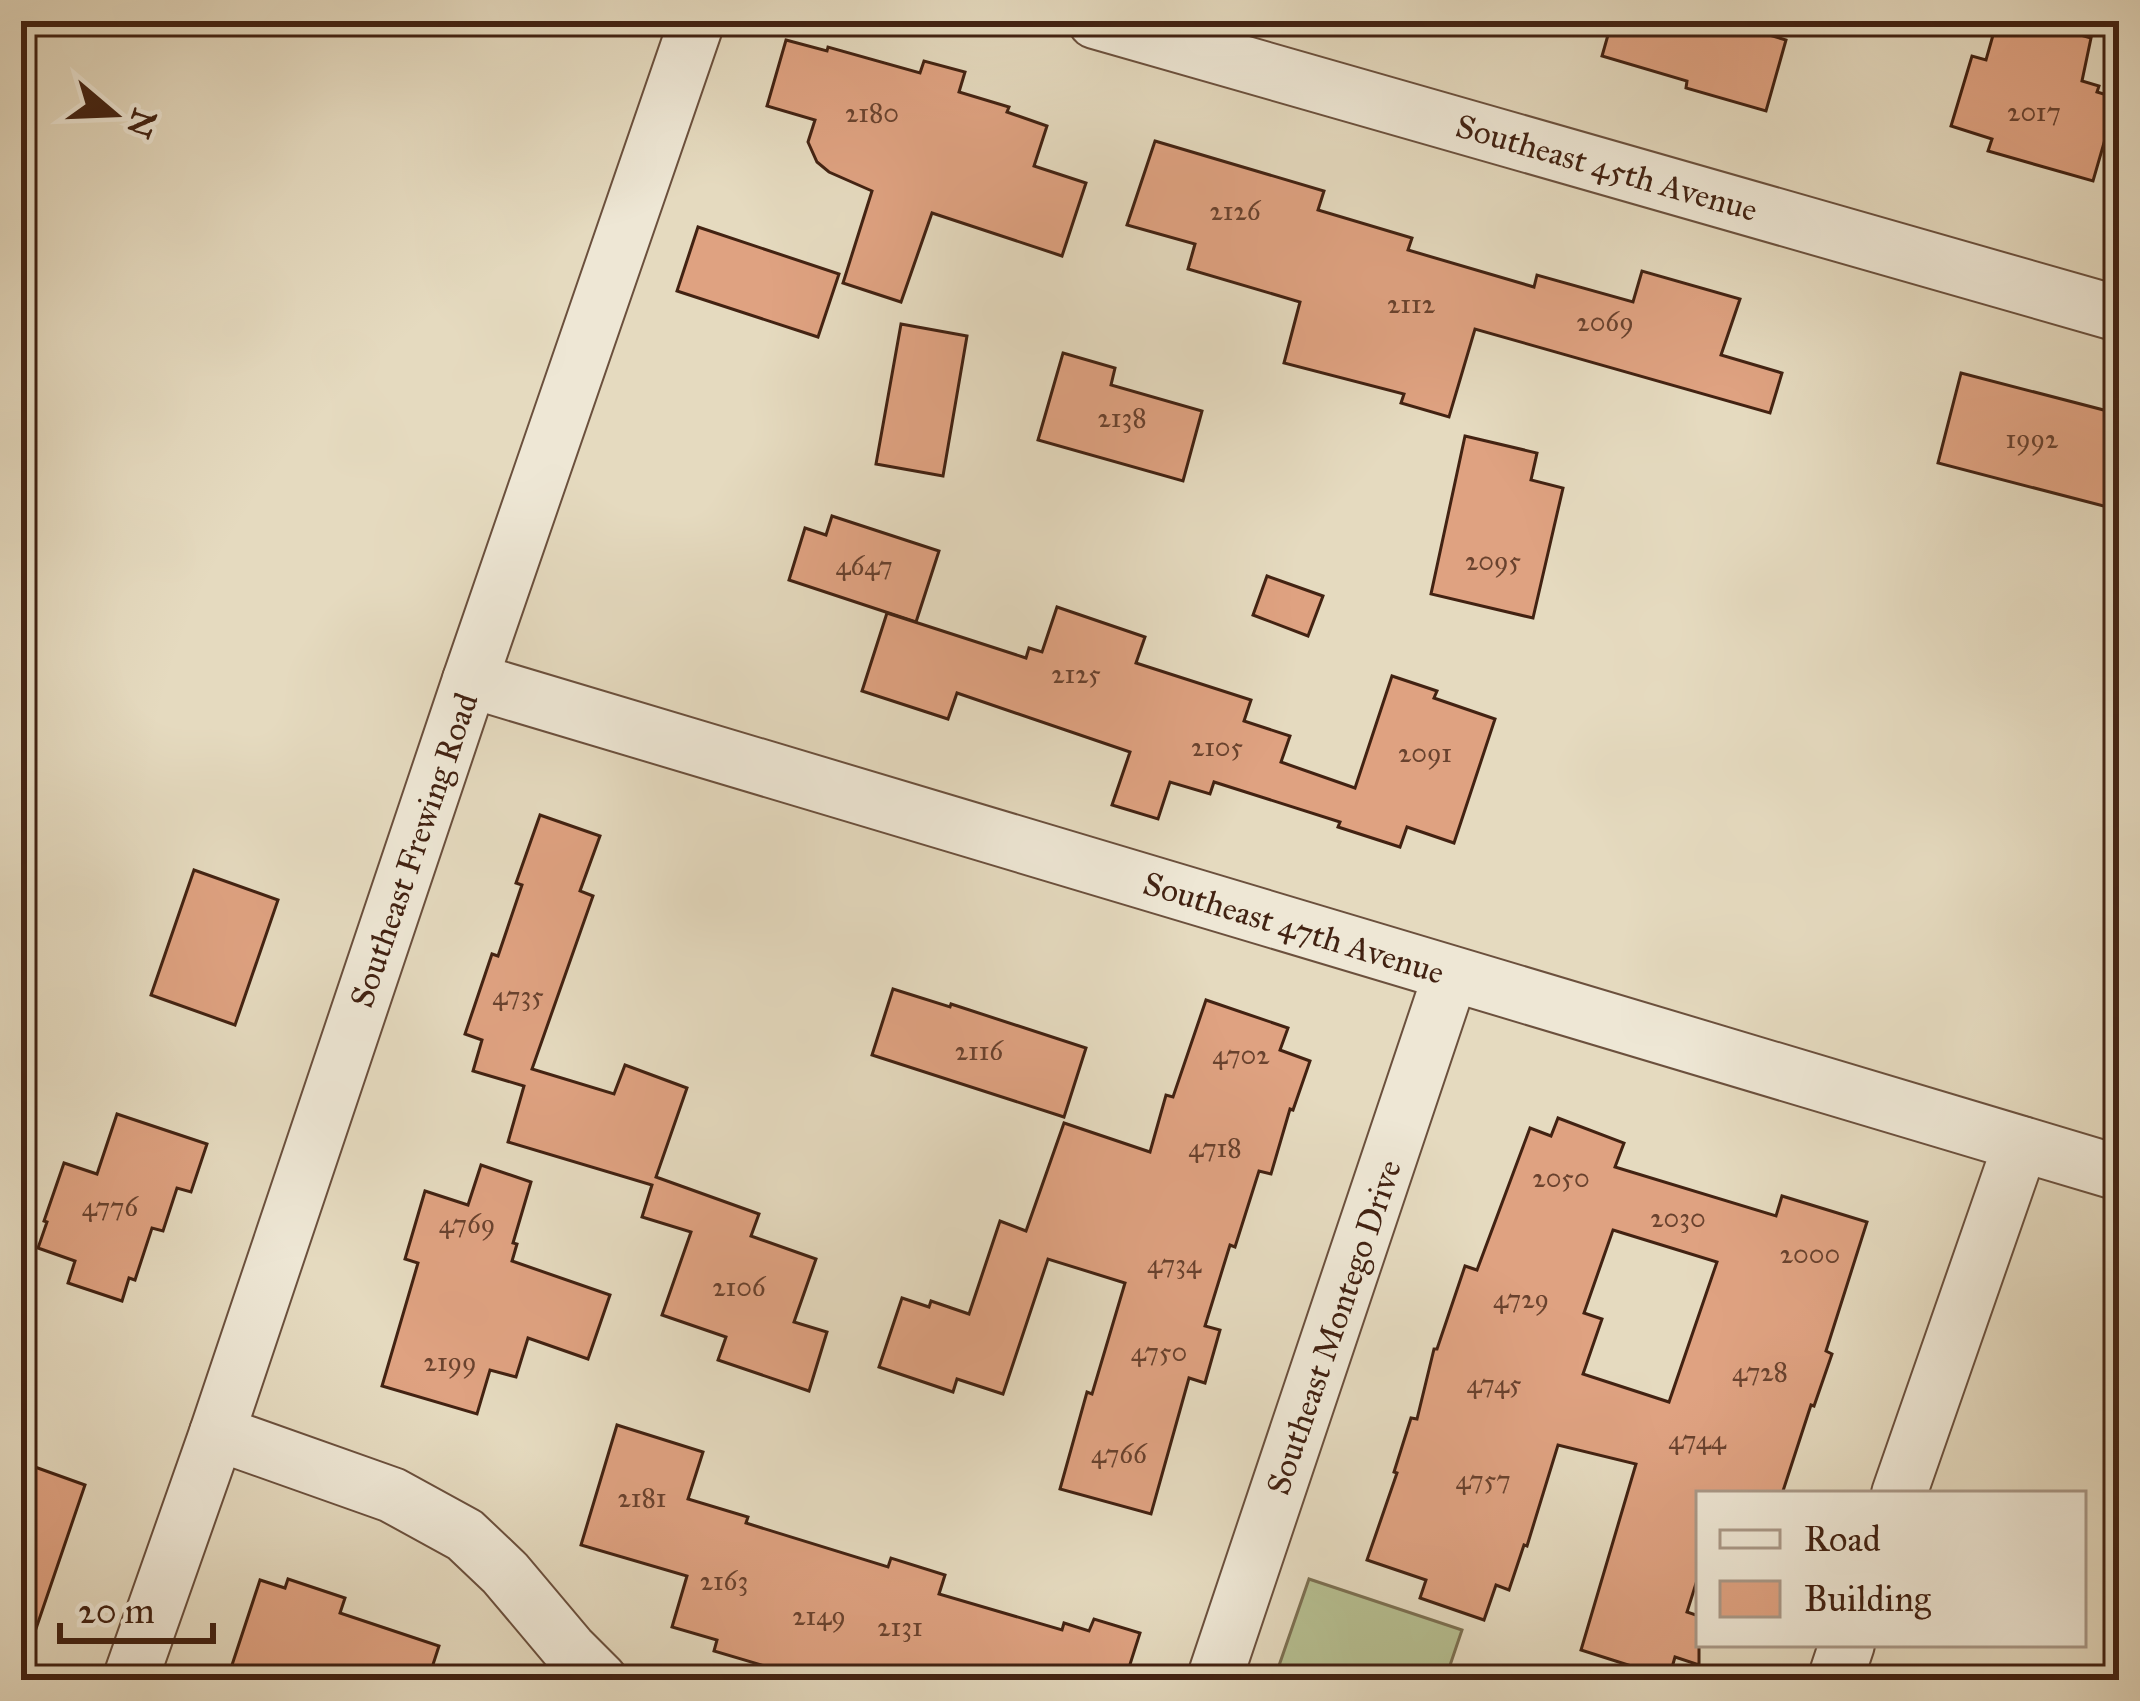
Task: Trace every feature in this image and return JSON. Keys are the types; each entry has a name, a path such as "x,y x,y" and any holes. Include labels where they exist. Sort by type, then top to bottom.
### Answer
{"street":[{"name":"Southeast Frewing Road","path":"130,1680 697,21"},
{"name":"Southeast 45th Avenue","path":"1095,21 2119,314"},
{"name":"Southeast 47th Avenue","path":"470,680 2119,1172"},
{"name":"Southeast Montego Drive","path":"1214,1680 1451,974"},
{"path":"1900,1491 2021,1144"},
{"path":"217,1432 392,1495 465,1535 600,1680"},
{"path":"1835,1680 1846,1647"}],"green space":[{"path":"1309,1579 1462,1630 1445,1680 1274,1680"}],"building":[{"path":"1612,21 1722,21 1786,40 1766,111 1686,88 1687,81 1602,56"},
{"path":"1997,21 2032,21 2091,38 2082,81 2117,98 2093,181 1988,151 1992,139 1951,126 1972,56 1986,60"},
{"path":"786,40 920,73 924,61 965,72 959,92 1009,107 1007,112 1047,126 1034,166 1086,183 1062,256 932,213 901,302 843,283 872,191 817,162 808,142 815,120 767,106"},
{"path":"1155,141 1324,191 1318,210 1412,238 1408,250 1534,287 1537,275 1633,302 1642,271 1740,299 1721,355 1782,373 1770,413 1475,329 1449,417 1401,403 1404,394 1284,363 1300,302 1188,269 1195,244 1127,225"},
{"path":"698,227 839,274 818,337 677,291"},
{"path":"901,324 967,336 943,476 876,464"},
{"path":"1063,353 1115,368 1111,385 1202,411 1183,481 1038,440"},
{"path":"1961,373 2119,414 2119,510 1938,463"},
{"path":"1465,436 1537,453 1531,480 1563,488 1533,618 1431,594"},
{"path":"832,516 939,551 916,622 789,580 805,528 826,535"},
{"path":"1267,576 1323,596 1308,636 1253,615"},
{"path":"1057,607 1145,637 1136,663 1251,700 1244,721 1290,736 1281,762 1355,788 1392,676 1437,691 1434,698 1495,719 1454,843 1407,827 1400,847 1338,827 1340,822 1214,782 1210,794 1170,782 1158,819 1112,805 1130,752 957,693 948,719 862,691 887,613 1026,658 1029,648 1042,652"},
{"path":"540,815 600,836 580,891 593,896 532,1069 614,1094 625,1065 687,1088 656,1177 759,1214 751,1236 816,1259 794,1322 827,1332 809,1391 718,1360 726,1337 662,1315 691,1232 642,1217 652,1185 508,1142 524,1086 473,1071 482,1040 465,1034 492,954 498,956"},
{"path":"194,870 278,900 235,1025 151,995"},
{"path":"893,989 1086,1048 1064,1117 872,1055"},
{"path":"1206,1000 1288,1028 1280,1050 1310,1061 1271,1174 1259,1171 1235,1247 1230,1245 1205,1326 1220,1330 1205,1383 1189,1378 1151,1514 1060,1489 1125,1283 1048,1259 1003,1394 957,1379 953,1392 879,1367 902,1298 929,1307 931,1301 969,1314 1000,1221 1026,1231 1064,1123 1150,1152 1166,1095 1173,1097"},
{"path":"117,1114 207,1144 191,1192 177,1188 163,1231 152,1228 135,1280 129,1278 122,1301 68,1283 75,1261 38,1248 64,1163 97,1174"},
{"path":"1558,1118 1624,1143 1615,1167 1776,1216 1782,1196 1867,1222 1826,1351 1832,1354 1783,1491 1696,1491 1696,1584 1687,1612 1696,1615 1699,1665 1675,1657 1669,1678 1581,1650 1636,1464 1558,1445 1509,1590 1496,1585 1484,1620 1420,1598 1426,1580 1367,1560 1465,1266 1477,1270 1530,1128 1551,1136","holes":["1613,1230 1717,1262 1669,1402 1583,1374 1602,1319 1584,1313"]},
{"path":"481,1165 531,1182 512,1261 610,1295 588,1359 528,1338 516,1377 490,1370 477,1414 382,1386 418,1263 405,1259 425,1191 468,1205"},
{"path":"617,1425 703,1452 688,1499 748,1517 746,1523 888,1567 891,1558 945,1575 939,1594 1062,1630 1064,1623 1089,1631 1094,1619 1140,1633 1125,1680 771,1680 775,1669 714,1651 717,1640 672,1627 687,1576 581,1545"},
{"path":"21,1462 85,1485 28,1652 21,1651"},
{"path":"288,1579 345,1598 340,1613 439,1646 428,1680 257,1680 230,1671 260,1580 285,1588"}]}
